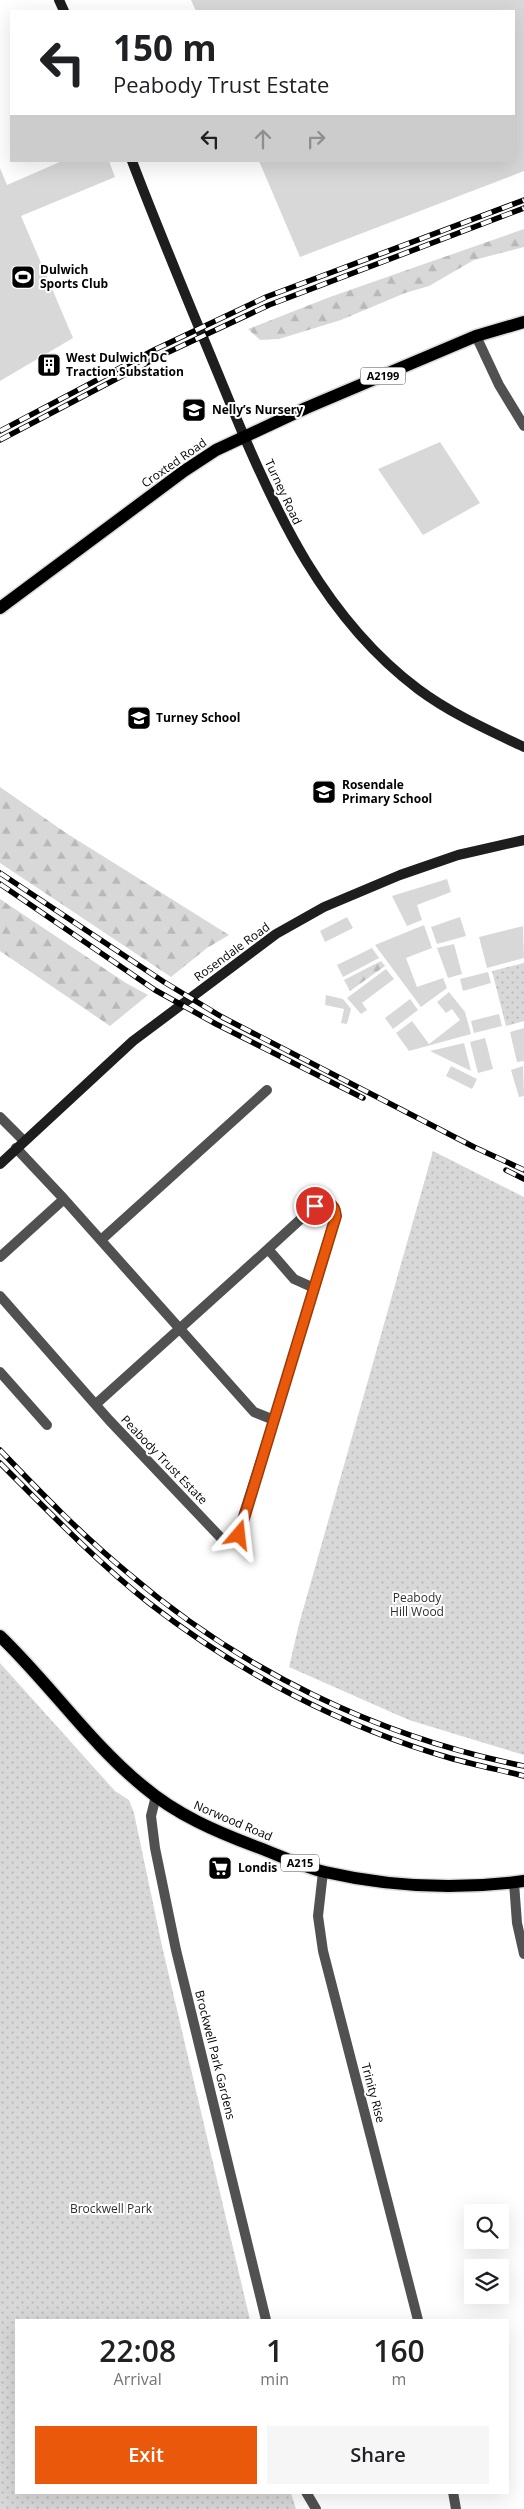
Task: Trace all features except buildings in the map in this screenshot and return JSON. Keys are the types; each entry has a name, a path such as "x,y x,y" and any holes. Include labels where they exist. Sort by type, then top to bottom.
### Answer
{"main road":[{"name":"Croxted Road","path":"0,608 191,466 244,436 476,336 524,322"},
{"name":"Norwood Road","path":"0,1636 95,1739 144,1787 184,1815 223,1835 323,1872 400,1885 454,1887 519,1882"}],"street":[{"name":"Turney Road","path":"132,162 167,253 244,436 280,518 298,551 319,582 356,629 385,660 418,689 449,709 524,747"},
{"path":"476,336 499,385 524,426"},
{"name":"Rosendale Road","path":"0,1164 133,1041 276,934 324,907 400,875 458,855 524,840"},
{"path":"101,1240 267,1090"},
{"path":"0,1117 64,1199 254,1412 274,1420"},
{"path":"0,1257 64,1199"},
{"name":"Peabody Trust Estate","path":"0,1296 96,1404 222,1539 229,1541 239,1535 336,1216 332,1205 325,1202 318,1204 96,1404"},
{"path":"268,1249 294,1279 314,1288"},
{"path":"0,1372 48,1425"},
{"name":"Brockwell Park Gardens","path":"156,1796 151,1816 155,1848 178,1956 266,2319"},
{"name":"Trinity Rise","path":"323,1872 318,1916 323,1951 418,2319"},
{"path":"519,1882 517,1923 524,1954"},
{"path":"307,2494 316,2509"},
{"path":"453,2494 456,2509"}],"green space":[{"path":"191,0 524,0 524,171 300,257 259,162 515,162 515,10 196,10"},
{"name":"Dulwich Sports Club","path":"60,162 109,162 115,177 21,216 73,338 0,381 0,168 7,185"},
{"path":"524,229 524,247 474,260 429,286 405,293 341,320 279,339 260,340 248,329 330,297"},
{"path":"440,442 480,503 423,535 378,469"},
{"path":"0,787 66,833 229,935 207,948 171,977 0,863"},
{"path":"447,879 451,892 417,905 422,920 407,926 392,896"},
{"path":"0,899 126,983 148,995 110,1026 0,951"},
{"path":"347,917 353,928 325,942 320,931"},
{"path":"460,917 466,936 437,944 431,927"},
{"path":"424,925 432,948 406,958 417,987 443,978 447,988 421,1007 375,945"},
{"path":"523,926 524,958 487,968 479,937"},
{"path":"454,944 462,974 448,978 437,948"},
{"path":"372,948 379,958 343,977 337,965"},
{"path":"381,961 385,966 350,991 344,980"},
{"path":"524,963 524,1021 506,1026 492,971"},
{"path":"386,969 394,979 362,1003 367,1010 361,1014 347,998"},
{"path":"488,972 491,983 463,991 460,979"},
{"path":"449,992 465,1012 471,1034 409,1051 396,1033 412,1021 429,1044 460,1020 452,1009 446,1013 437,1002"},
{"path":"326,995 343,999 351,1009 347,1024 341,1023 344,1009 325,1005"},
{"path":"410,999 418,1010 393,1029 385,1018"},
{"path":"499,1014 502,1026 474,1033 471,1021"},
{"path":"524,1028 524,1061 517,1062 510,1032"},
{"path":"485,1038 493,1069 478,1073 470,1042"},
{"path":"464,1043 471,1071 430,1051"},
{"path":"451,1066 477,1079 472,1089 446,1076"},
{"path":"523,1066 524,1096 519,1097 511,1070"},
{"name":"Peabody Hill Wood","path":"433,1151 524,1197 524,1755 409,1720 289,1667 299,1624"},
{"name":"Brockwell Park","path":"0,1663 115,1791 129,1800 134,1813 162,1946 250,2319 15,2319 15,2494 291,2494 296,2509 0,2509"}],"railway":[{"path":"0,431 154,350 266,297 524,200"},
{"path":"0,440 158,357 269,305 524,208"},
{"path":"0,873 164,982 222,1017 474,1147 524,1170"},
{"path":"0,884 155,990 216,1024 363,1098"},
{"path":"506,1170 524,1179"},
{"path":"0,1450 94,1544 128,1573 171,1608 217,1640 264,1669 364,1718 416,1737 524,1766"},
{"path":"0,1463 129,1587 218,1652 292,1695 370,1730 450,1758 524,1776"}],"place":[{"name":"Dulwich Sports Club","path":"23,277"},
{"name":"West Dulwich DC Traction Substation","path":"49,365"},
{"name":"Nelly’s Nursery","path":"194,410"},
{"name":"Turney School","path":"139,718"},
{"name":"Rosendale Primary School","path":"324,792"},
{"name":"Londis","path":"220,1868"}],"route":[{"path":"239,1535 336,1216 334,1208 329,1203 322,1202 315,1206"}]}
